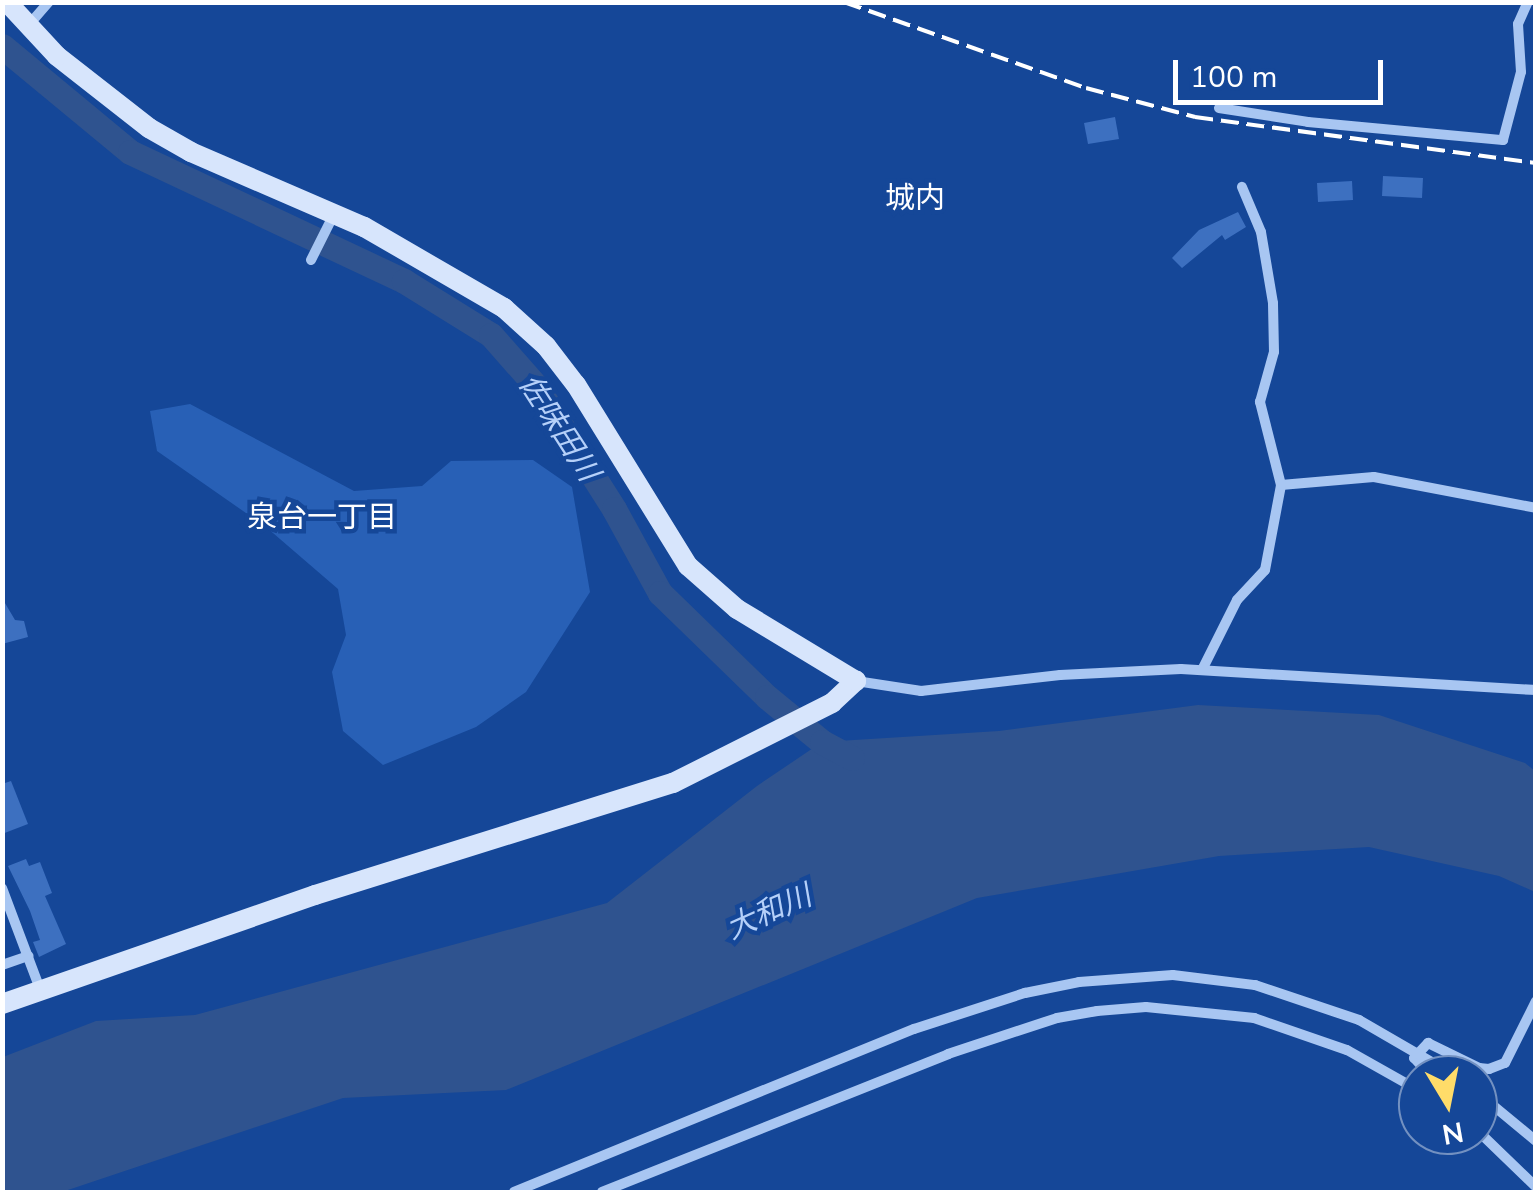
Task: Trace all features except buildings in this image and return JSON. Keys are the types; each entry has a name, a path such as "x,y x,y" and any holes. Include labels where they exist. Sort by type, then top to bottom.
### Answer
{"street":[{"path":"8,2 27,27 83,79 169,140 332,216 504,308 528,327 600,420 665,535 688,566 738,610 856,680 921,691 1060,675 1202,670 1536,690"},
{"path":"27,27 49,2"},
{"path":"1219,108 1308,122 1503,140 1521,72 1518,24 1528,2"},
{"path":"1202,670 1237,600 1266,570 1282,485 1260,402 1274,352 1273,303 1261,232 1242,186"},
{"path":"311,260 332,216"},
{"path":"1282,485 1374,477 1536,508"},
{"path":"2,1004 315,895 649,791 755,744 832,703 856,680"},
{"path":"2,888 40,989"},
{"path":"2,965 28,956"},
{"path":"514,1192 914,1030 1025,993 1079,982 1172,975 1255,985 1359,1020 1423,1055"},
{"path":"1416,1055 1428,1044 1479,1068 1498,1068 1509,1058 1536,1001"},
{"path":"602,1192 948,1054 1057,1018 1098,1011 1146,1007 1254,1018 1347,1050 1398,1079"},
{"path":"1498,1110 1536,1141"},
{"path":"1498,1150 1536,1187"}],"shaded area":[{"path":"190,404 354,491 422,486 451,461 533,460 572,487 590,592 526,692 476,727 383,765 343,731 332,672 346,635 338,589 266,527 157,451 150,411"}],"water":[{"name":"大和川","path":"1198,705 1379,715 1525,763 1535,771 1535,892 1499,876 1369,847 1219,856 977,898 506,1090 343,1098 62,1192 3,1192 3,1057 96,1021 195,1015 607,903 757,786 822,742 999,731"}],"waterway":[{"name":"佐味田川","path":"2,46 130,152 404,281 491,335 536,386 614,509 660,593 767,697 822,742 852,758"}],"railway":[{"path":"844,2 1086,88 1195,117 1536,163"}],"district":[{"name":"城内","path":"915,199"},
{"name":"泉台一丁目","path":"322,518"}]}
